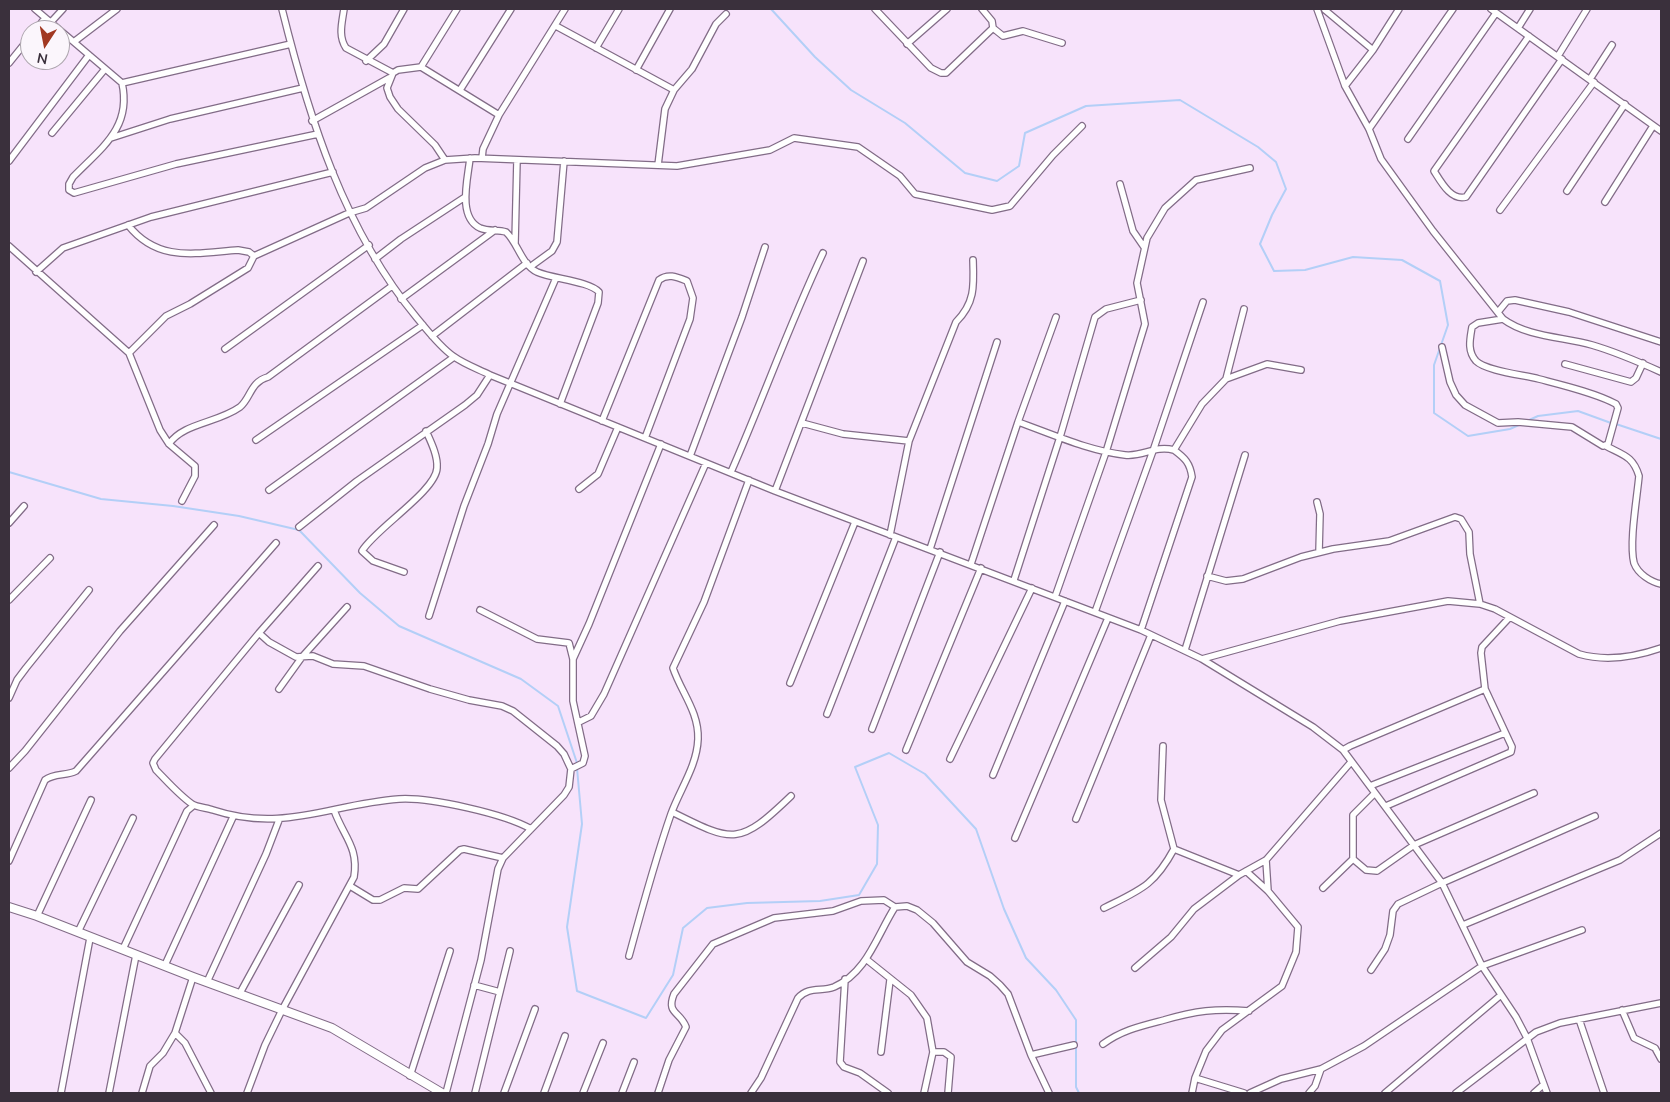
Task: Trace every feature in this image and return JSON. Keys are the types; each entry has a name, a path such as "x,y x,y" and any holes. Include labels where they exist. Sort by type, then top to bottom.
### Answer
{"street":[{"path":"35,9 48,20 63,9"},
{"path":"75,41 117,9"},
{"path":"282,9 312,121 350,213 375,259 401,299 432,336 454,356 511,384 775,491 1014,580 1141,630 1202,659 1313,727 1343,750 1442,883 1482,966 1527,1038 1547,1093"},
{"path":"344,9 342,42 346,48 391,76"},
{"path":"366,61 384,44 404,9"},
{"path":"421,67 457,9"},
{"path":"460,90 511,9"},
{"path":"482,158 482,149 498,115 566,9"},
{"path":"596,48 618,9"},
{"path":"636,70 670,9"},
{"path":"886,9 878,11 907,44 935,71 946,73 993,28"},
{"path":"907,44 947,9"},
{"path":"982,9 992,21 993,28 1003,36 1023,31 1062,43"},
{"path":"1334,9 1317,9 1345,86 1369,129 1381,158 1406,196 1503,319 1510,324 1592,345 1643,363 1661,372"},
{"path":"1345,86 1373,50 1399,9"},
{"path":"1369,129 1454,9"},
{"path":"1518,28 1530,9"},
{"path":"1529,36 1434,171 1452,195 1458,198 1466,197 1560,57 1587,9"},
{"path":"1325,10 1373,50"},
{"path":"1408,139 1494,11 1661,131"},
{"path":"658,165 665,109 674,90 692,69 716,24 726,14"},
{"path":"556,26 674,90"},
{"path":"70,37 122,83 124,94 122,117 111,138 73,177 69,184 69,190 74,193 176,164 318,134"},
{"path":"122,83 291,44"},
{"path":"1500,210 1592,81 1612,45"},
{"path":"9,63 20,49"},
{"path":"9,160 90,55"},
{"path":"312,121 391,76 398,70 421,67 498,115"},
{"path":"52,133 105,69"},
{"path":"391,76 387,88 390,97 398,109 435,145 446,160"},
{"path":"111,138 170,119 303,88"},
{"path":"1567,191 1624,104"},
{"path":"129,353 166,316 190,304 248,268 254,256 350,213 366,208 425,168 446,160 482,158 677,166 770,150 794,138 858,147 900,176 915,194 992,210 1010,206 1053,155 1082,126"},
{"path":"1605,202 1653,126"},
{"path":"470,158 466,197 467,210 473,223 479,227 506,232 528,265 556,278 591,286 599,292 600,297 560,404"},
{"path":"515,245 517,160"},
{"path":"432,336 528,265 552,251 556,242 564,161"},
{"path":"1055,597 1106,452 1145,324 1136,283 1144,247 1165,208 1190,184 1206,177 1250,168"},
{"path":"36,272 63,248 159,214 333,172"},
{"path":"1120,184 1133,231 1144,247"},
{"path":"375,259 400,239 466,197"},
{"path":"128,225 144,240 170,253 238,250 249,252 254,256"},
{"path":"401,299 495,230"},
{"path":"225,349 368,245"},
{"path":"9,246 129,353 145,395 169,444 195,466 196,471 182,501"},
{"path":"690,456 765,248"},
{"path":"731,472 758,410 796,310 823,253"},
{"path":"827,714 893,536 909,441 956,322 968,310 974,285 973,260"},
{"path":"775,491 802,423 830,342 863,261"},
{"path":"602,421 659,280 669,276 681,278 686,281 692,293 690,319 646,438"},
{"path":"429,616 464,506 488,444 497,414 556,278"},
{"path":"169,444 173,438 187,428 220,419 242,406 251,389 262,380 392,286"},
{"path":"1014,580 1060,437 1095,317 1099,312 1106,309 1141,300"},
{"path":"1498,312 1507,302 1515,300 1578,314 1661,342"},
{"path":"1095,612 1154,448 1203,302"},
{"path":"1226,379 1244,309"},
{"path":"971,564 1018,422 1056,317"},
{"path":"1503,319 1478,323 1472,328 1470,353 1480,364 1550,382 1614,403 1618,408 1607,445"},
{"path":"256,440 422,325"},
{"path":"930,549 997,342"},
{"path":"1442,347 1445,368 1456,395 1465,406 1498,423 1518,422 1572,427 1602,446 1607,445 1634,460 1639,476 1632,550 1635,565 1644,576 1661,584"},
{"path":"269,490 454,356"},
{"path":"1565,364 1631,382 1636,378 1643,363"},
{"path":"1174,450 1202,404 1226,379 1267,364 1301,370"},
{"path":"300,526 357,481 471,400 490,375"},
{"path":"1018,422 1106,452 1136,456 1154,448 1174,450 1186,459 1191,466 1192,477 1141,630"},
{"path":"802,423 842,434 909,441"},
{"path":"579,489 598,474 618,427"},
{"path":"404,572 373,561 362,551 393,518 422,494 436,474 436,460 426,431"},
{"path":"573,659 590,624 661,444"},
{"path":"1185,650 1245,455"},
{"path":"579,722 591,716 600,702 649,597 706,462"},
{"path":"629,956 672,812 688,776 698,739 691,704 673,668 704,602 749,480"},
{"path":"1317,502 1320,514 1319,552"},
{"path":"9,523 24,506"},
{"path":"1207,576 1226,581 1244,579 1276,565 1319,552 1389,541 1455,517 1460,519 1469,532 1470,554 1480,604"},
{"path":"790,683 855,522"},
{"path":"9,768 25,751 120,631 214,525"},
{"path":"9,861 45,780 50,776 69,775 76,771 276,543"},
{"path":"872,729 940,552"},
{"path":"9,600 50,558"},
{"path":"318,566 259,633 154,764 156,770 193,806 233,816 279,820 400,799 428,800 517,821 531,829"},
{"path":"906,750 981,568"},
{"path":"950,759 1032,588"},
{"path":"9,698 21,674 89,590"},
{"path":"993,775 1065,601"},
{"path":"1202,659 1340,621 1448,601 1480,604 1579,654 1593,658 1641,655 1661,648"},
{"path":"279,689 302,657 347,607"},
{"path":"480,610 537,639 569,643 573,659 573,701 579,722 585,760 583,763 570,769"},
{"path":"1015,838 1108,618"},
{"path":"1386,806 1511,752 1512,747 1485,689 1481,653 1482,647 1510,618"},
{"path":"9,907 332,1028 410,1076 444,1093 481,960 498,869 503,858 564,795 569,787 570,769 564,754 557,746 513,711 502,706 469,700 392,678 364,666 334,664 313,656 302,657 292,655 259,633"},
{"path":"1076,819 1150,635"},
{"path":"1343,750 1485,689"},
{"path":"1370,786 1506,733"},
{"path":"1104,908 1146,887 1157,877 1174,849 1161,800 1162,746"},
{"path":"1135,968 1171,937 1194,909 1239,875 1266,860 1351,762"},
{"path":"1323,888 1353,859 1353,815 1376,793"},
{"path":"1353,859 1366,870 1377,871 1414,845 1534,793"},
{"path":"672,812 716,834 732,835 760,825 791,796"},
{"path":"37,916 91,800"},
{"path":"123,949 187,811 193,806"},
{"path":"247,1093 265,1045 282,1010 350,886 356,864 355,852 334,810"},
{"path":"165,965 233,816"},
{"path":"1370,970 1385,949 1390,935 1393,911 1398,904 1595,816"},
{"path":"78,932 133,818"},
{"path":"207,982 266,854 279,820"},
{"path":"1463,925 1620,860 1661,833"},
{"path":"350,886 373,900 380,900 395,891 422,887 460,850 464,849 503,858"},
{"path":"1174,849 1239,875"},
{"path":"1266,860 1268,892"},
{"path":"1192,1093 1195,1078 1206,1051 1222,1030 1282,986 1296,952 1298,927 1268,892 1246,871"},
{"path":"240,993 299,885"},
{"path":"658,1093 669,1060 686,1027 671,1008 671,1002 674,994 713,944 787,915 832,911 861,901 884,900 895,907 907,906 917,910 933,923 967,962 990,976 1008,994 1031,1055 1049,1093"},
{"path":"751,1093 761,1078 798,998 804,991 834,987 854,974 866,959 895,907"},
{"path":"1250,1093 1281,1079 1321,1069 1364,1046 1440,992 1482,966 1582,930"},
{"path":"61,1093 90,938"},
{"path":"410,1076 450,951"},
{"path":"475,1093 510,951"},
{"path":"109,1093 136,955"},
{"path":"866,959 911,995 923,1009 927,1018 933,1052 924,1093"},
{"path":"142,1093 150,1066 163,1053 175,1033 193,977"},
{"path":"845,979 840,1062 844,1067 860,1074 888,1093"},
{"path":"882,1052 890,980"},
{"path":"474,985 500,992"},
{"path":"1385,1093 1501,995"},
{"path":"1456,1093 1536,1032 1579,1019 1661,1003"},
{"path":"504,1093 535,1009"},
{"path":"1103,1044 1117,1033 1195,1011 1224,1009 1249,1011"},
{"path":"1622,1010 1634,1038 1655,1048 1661,1059"},
{"path":"1579,1019 1604,1093"},
{"path":"175,1033 185,1043 211,1093"},
{"path":"544,1093 565,1036"},
{"path":"583,1093 603,1044"},
{"path":"1031,1055 1074,1045"},
{"path":"933,1052 944,1052 952,1057 948,1093"},
{"path":"622,1093 634,1062"},
{"path":"1309,1093 1315,1086 1321,1069"},
{"path":"1195,1078 1244,1093"},
{"path":"1534,1093 1543,1085"}],"waterway":[{"path":"771,9 815,57 851,90 905,123 965,173 997,181 1019,166 1025,133 1086,106 1180,100 1258,147 1276,162 1286,189 1272,215 1260,244 1274,271 1305,270 1353,257 1402,260 1440,281 1448,325 1434,365 1434,413 1468,436 1510,429 1521,424"},
{"path":"1527,421 1538,416 1578,411 1611,423"},
{"path":"1616,424 1661,439"},
{"path":"9,472 101,499 173,506 239,516 299,530 360,593 399,626 521,679 558,706 577,763"},
{"path":"577,768 582,824 567,927 577,991 646,1018 673,975 683,928 707,908 747,903 820,901 859,895 877,864 878,825 855,767 889,753 925,774 976,829 1004,909 1026,958 1056,990 1076,1020 1076,1087 1079,1093"}]}
